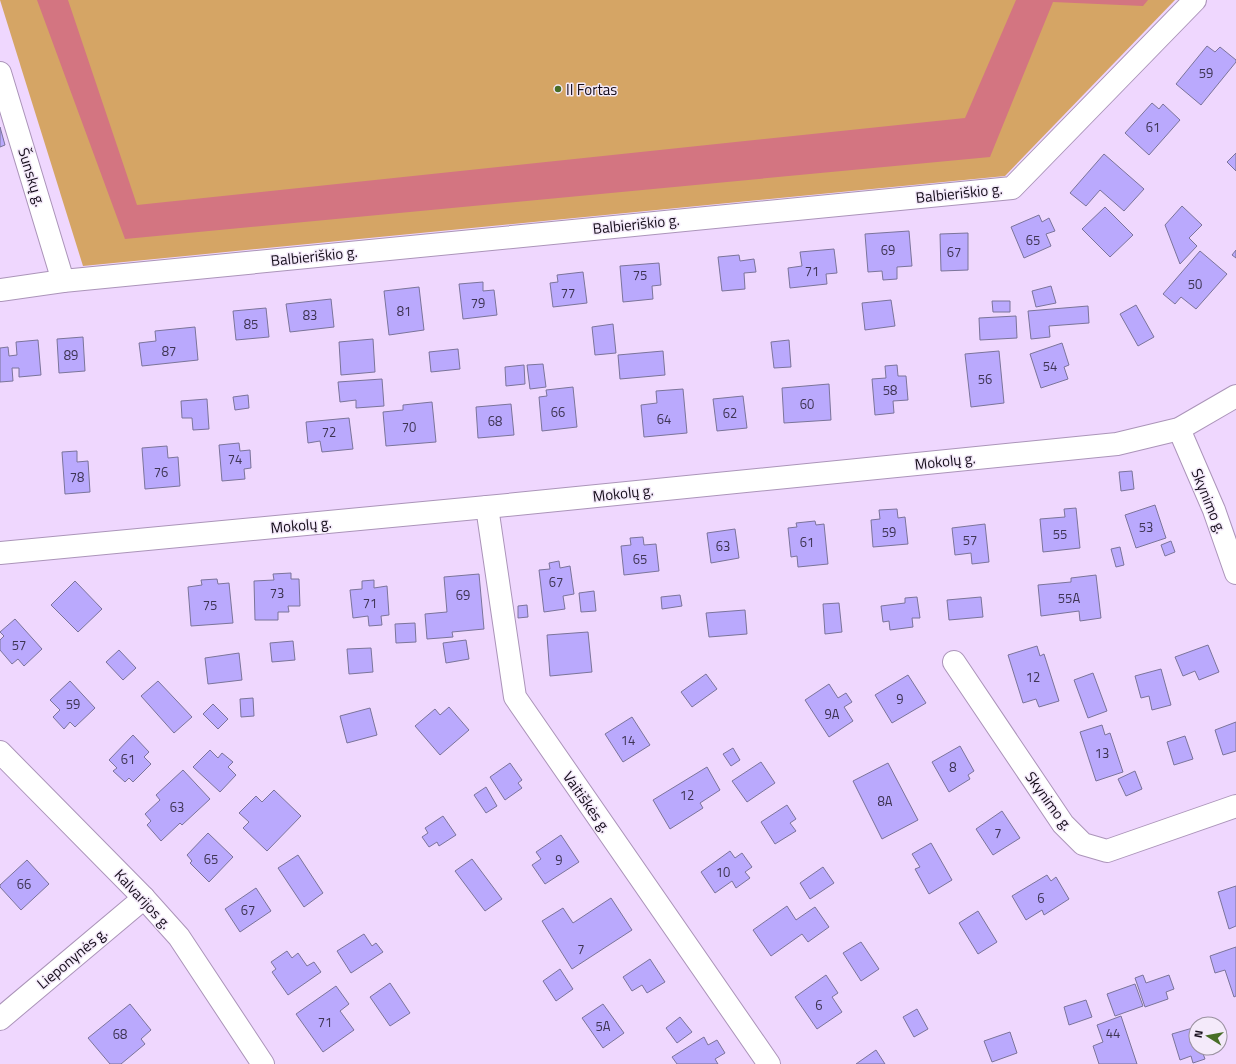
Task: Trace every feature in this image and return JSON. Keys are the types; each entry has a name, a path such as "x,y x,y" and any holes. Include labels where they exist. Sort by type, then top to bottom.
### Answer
{"street":[{"name":"Balbieriškio g.","path":"0,290 63,281 1012,188 1195,0"},
{"name":"Šunskų g.","path":"0,73 63,281"},
{"name":"Mokolų g.","path":"0,553 487,507 1117,444 1179,429 1236,396"},
{"name":"Skynimo g.","path":"1179,429 1214,510 1236,573"},
{"name":"Vaitiškės g.","path":"487,507 515,697 769,1064"},
{"name":"Skynimo g.","path":"954,662 1063,824 1083,844 1107,851 1236,806"},
{"name":"Kalvarijos g.","path":"0,752 144,898 179,936 263,1064"},
{"name":"Lieponynės g.","path":"0,1019 144,898"}],"shaded area":[{"name":"II Fortas","path":"0,0 1175,0 1005,176 83,266"},
{"path":"37,0 68,0 137,205 965,118 1016,0 1148,0 1143,6 1053,2 990,157 125,239"}],"building":[{"path":"1207,46 1215,52 1220,47 1236,60 1236,62 1201,105 1176,84"},
{"path":"1152,103 1159,109 1163,104 1180,120 1149,155 1125,133"},
{"path":"0,127 5,145 0,147"},
{"path":"1236,153 1236,171 1227,162"},
{"path":"1104,154 1144,189 1124,211 1100,190 1086,206 1070,193"},
{"path":"1182,206 1202,225 1189,238 1197,246 1180,264 1165,225"},
{"path":"1105,207 1133,235 1110,257 1082,229"},
{"path":"1039,215 1042,222 1049,218 1055,231 1046,234 1051,246 1024,258 1011,227"},
{"path":"909,231 912,266 897,267 897,279 883,280 882,271 868,272 865,234"},
{"path":"968,233 968,270 941,271 940,234"},
{"path":"834,249 837,273 826,274 827,284 790,288 788,268 802,266 800,252"},
{"path":"1236,250 1236,258 1232,255"},
{"path":"1200,251 1227,274 1196,309 1181,297 1175,304 1163,294"},
{"path":"739,255 740,261 754,259 756,272 744,273 745,289 722,291 718,257"},
{"path":"659,263 661,285 652,286 653,299 623,302 620,266"},
{"path":"583,272 587,303 553,307 550,283 558,282 557,275"},
{"path":"483,282 483,291 494,290 497,315 463,319 459,284"},
{"path":"1051,286 1056,303 1036,307 1032,291"},
{"path":"419,287 424,330 389,335 384,291"},
{"path":"331,299 334,327 290,332 286,304"},
{"path":"891,300 895,326 865,330 862,303"},
{"path":"992,301 1010,301 1010,312 993,312"},
{"path":"1136,305 1154,337 1138,346 1120,314"},
{"path":"1088,306 1089,323 1049,326 1050,337 1031,339 1028,311"},
{"path":"266,308 269,337 236,340 233,311"},
{"path":"1016,316 1017,338 980,340 979,318"},
{"path":"613,324 616,353 595,355 592,327"},
{"path":"195,327 198,360 142,366 139,343 156,341 155,331"},
{"path":"83,337 85,371 59,373 57,339"},
{"path":"373,339 375,372 341,375 339,342"},
{"path":"38,340 41,375 19,377 19,368 12,368 13,381 0,382 0,348 8,347 9,356 17,355 16,342"},
{"path":"789,340 791,367 774,368 771,342"},
{"path":"1062,343 1069,365 1064,367 1068,379 1041,388 1030,354"},
{"path":"458,349 460,369 431,372 429,352"},
{"path":"663,351 665,375 620,379 618,355"},
{"path":"999,351 1004,403 971,407 965,354"},
{"path":"543,364 546,387 530,389 527,365"},
{"path":"524,365 525,384 506,386 505,367"},
{"path":"897,365 898,376 906,376 908,400 893,401 894,413 875,415 872,379 886,378 885,366"},
{"path":"382,379 384,406 356,408 356,400 340,402 338,382"},
{"path":"829,384 831,420 784,423 782,388"},
{"path":"573,387 577,427 542,431 539,397 547,396 546,390"},
{"path":"683,389 687,433 644,437 641,405 657,403 656,391"},
{"path":"248,395 249,408 235,410 233,397"},
{"path":"743,396 747,428 717,431 713,399"},
{"path":"207,399 209,429 193,430 192,418 182,418 181,401"},
{"path":"432,402 436,442 386,446 383,412 403,410 403,405"},
{"path":"511,404 514,435 478,438 476,407"},
{"path":"349,418 353,449 322,452 320,441 308,443 306,422"},
{"path":"239,443 240,451 250,450 251,468 244,469 245,479 222,481 219,445"},
{"path":"167,446 168,458 178,457 180,486 145,489 142,448"},
{"path":"77,451 77,462 88,461 90,492 65,494 62,452"},
{"path":"1132,471 1134,489 1121,491 1119,472"},
{"path":"1155,505 1166,538 1136,548 1125,515"},
{"path":"1076,508 1080,548 1043,552 1040,519 1065,517 1064,509"},
{"path":"897,509 898,518 905,517 908,544 873,547 871,520 880,519 879,510"},
{"path":"815,521 816,525 824,524 828,564 798,567 797,556 791,557 788,528 797,527 796,523"},
{"path":"985,524 989,562 972,564 971,553 955,555 952,528"},
{"path":"735,529 739,558 711,563 707,533"},
{"path":"643,537 644,545 656,544 659,571 624,575 621,546 631,545 630,538"},
{"path":"1171,541 1175,552 1165,556 1161,545"},
{"path":"1120,547 1124,565 1116,567 1111,549"},
{"path":"559,561 560,568 570,566 574,594 563,596 565,609 544,612 539,570 550,569 549,563"},
{"path":"291,573 291,579 299,579 300,606 288,606 289,612 278,612 278,620 255,620 254,581 274,580 273,574"},
{"path":"479,574 484,629 452,632 453,637 427,639 425,614 447,612 444,577"},
{"path":"1096,575 1101,618 1080,621 1079,611 1041,616 1038,585 1071,582 1071,578"},
{"path":"217,579 218,584 229,583 233,623 191,626 188,587 202,585 201,580"},
{"path":"374,580 374,588 387,586 389,615 381,616 382,625 369,626 368,616 353,618 350,590 362,589 362,581"},
{"path":"75,581 102,609 78,632 51,605"},
{"path":"594,591 596,611 581,612 579,593"},
{"path":"680,595 682,606 662,609 661,597"},
{"path":"917,597 920,618 912,618 913,627 890,630 889,621 883,622 881,606 905,603 905,598"},
{"path":"981,597 983,617 949,620 947,600"},
{"path":"839,603 842,632 825,634 823,604"},
{"path":"527,605 528,617 518,618 518,606"},
{"path":"745,610 747,634 709,637 706,613"},
{"path":"15,619 42,649 24,666 18,659 12,664 0,650 0,640 4,636 0,632"},
{"path":"415,623 416,642 396,643 395,624"},
{"path":"588,632 592,672 550,676 547,635"},
{"path":"466,640 469,659 446,663 443,643"},
{"path":"293,641 295,660 272,662 270,643"},
{"path":"1208,645 1219,672 1199,680 1195,671 1183,676 1175,657"},
{"path":"1037,646 1040,656 1044,654 1059,701 1039,707 1036,699 1023,703 1008,655"},
{"path":"371,648 373,672 349,674 347,649"},
{"path":"119,650 136,668 123,680 106,662"},
{"path":"239,653 242,680 208,684 205,658"},
{"path":"1161,669 1171,705 1152,710 1149,696 1141,698 1135,676"},
{"path":"1093,673 1107,711 1088,718 1074,680"},
{"path":"706,674 717,689 692,707 681,692"},
{"path":"908,675 926,703 892,723 875,695"},
{"path":"70,681 95,708 75,727 70,722 64,729 53,717 60,710 50,700"},
{"path":"158,681 192,717 174,733 141,696"},
{"path":"829,684 838,698 846,693 852,702 844,707 853,721 829,737 805,700"},
{"path":"253,698 254,716 241,717 240,699"},
{"path":"213,704 228,719 218,729 203,714"},
{"path":"449,707 469,730 440,755 415,726 435,709 440,715"},
{"path":"370,708 377,735 347,743 340,716"},
{"path":"632,717 650,745 623,762 605,734"},
{"path":"1236,722 1236,751 1223,755 1215,730"},
{"path":"1102,725 1105,735 1110,733 1123,772 1096,781 1080,732"},
{"path":"133,735 149,752 144,757 151,764 133,782 129,778 125,782 113,771 117,768 109,760"},
{"path":"1185,736 1193,759 1174,765 1167,742"},
{"path":"960,746 974,771 968,775 970,779 949,792 932,762"},
{"path":"733,748 740,760 731,766 723,754"},
{"path":"210,750 218,758 222,753 233,762 228,767 236,775 220,792 193,767"},
{"path":"761,762 775,783 747,802 732,781"},
{"path":"510,763 522,780 518,783 522,788 505,800 490,777"},
{"path":"888,763 918,820 882,839 853,781"},
{"path":"707,767 720,790 700,803 703,808 670,829 653,800"},
{"path":"183,770 210,799 182,825 180,823 161,841 147,825 151,821 145,814 160,800 156,795"},
{"path":"1135,771 1142,789 1126,796 1118,779"},
{"path":"486,787 497,806 486,813 474,795"},
{"path":"274,790 301,816 267,851 243,828 249,822 239,813 256,796 262,802"},
{"path":"787,805 796,819 790,823 796,831 775,844 761,822"},
{"path":"1002,811 1020,838 993,855 976,829"},
{"path":"443,816 456,835 439,846 437,842 429,847 422,837 428,833 425,828"},
{"path":"208,833 233,857 209,882 190,863 192,861 187,855"},
{"path":"561,835 579,862 545,884 532,865 541,859 536,852"},
{"path":"931,843 952,880 929,894 915,869 920,867 912,854"},
{"path":"730,851 735,858 742,853 752,867 745,872 750,878 736,888 732,881 715,893 701,872"},
{"path":"298,855 323,893 304,907 278,868"},
{"path":"472,859 502,899 485,911 455,871"},
{"path":"27,860 49,884 21,910 0,887 0,885"},
{"path":"823,867 834,883 810,899 800,883"},
{"path":"1047,875 1051,881 1056,877 1069,899 1044,915 1042,910 1026,920 1012,896"},
{"path":"1236,886 1236,926 1229,929 1218,892"},
{"path":"256,888 271,911 240,932 225,909"},
{"path":"611,898 632,930 572,969 542,921 563,908 573,923"},
{"path":"787,906 796,920 815,907 829,927 808,942 802,934 771,956 753,930"},
{"path":"978,911 997,942 978,954 959,923"},
{"path":"364,934 372,946 376,943 383,952 351,973 337,951"},
{"path":"861,942 879,969 861,981 843,953"},
{"path":"1236,947 1236,996 1234,997 1225,970 1215,973 1210,956"},
{"path":"287,951 292,958 298,953 307,966 314,962 321,972 288,995 272,972 276,969 271,962"},
{"path":"650,959 665,982 647,993 642,985 632,991 623,977"},
{"path":"560,969 573,989 556,1001 543,981"},
{"path":"826,975 838,993 832,997 842,1012 817,1029 795,997"},
{"path":"1143,975 1146,983 1169,975 1174,989 1166,992 1168,999 1145,1007 1135,978"},
{"path":"390,983 410,1013 390,1026 370,997"},
{"path":"1135,984 1143,1006 1115,1016 1107,994"},
{"path":"336,986 349,1004 340,1011 354,1030 323,1052 296,1014"},
{"path":"1086,1000 1092,1017 1069,1025 1064,1007"},
{"path":"130,1004 151,1030 141,1039 145,1044 121,1064 110,1064 88,1038"},
{"path":"603,1004 624,1033 603,1048 582,1018"},
{"path":"917,1009 928,1029 914,1037 903,1017"},
{"path":"1121,1016 1137,1064 1099,1064 1093,1046 1103,1042 1097,1025"},
{"path":"680,1017 692,1032 677,1043 666,1028"},
{"path":"1188,1029 1188,1056 1191,1056 1180,1060 1172,1034"},
{"path":"1010,1032 1017,1053 992,1062 984,1041"},
{"path":"704,1037 708,1045 717,1040 725,1053 715,1059 718,1064 677,1064 672,1057"},
{"path":"876,1050 885,1064 856,1064"},
{"path":"1191,1056 1204,1056 1205,1059 1193,1063"}],"place":[{"name":"II Fortas","path":"558,89"}]}
